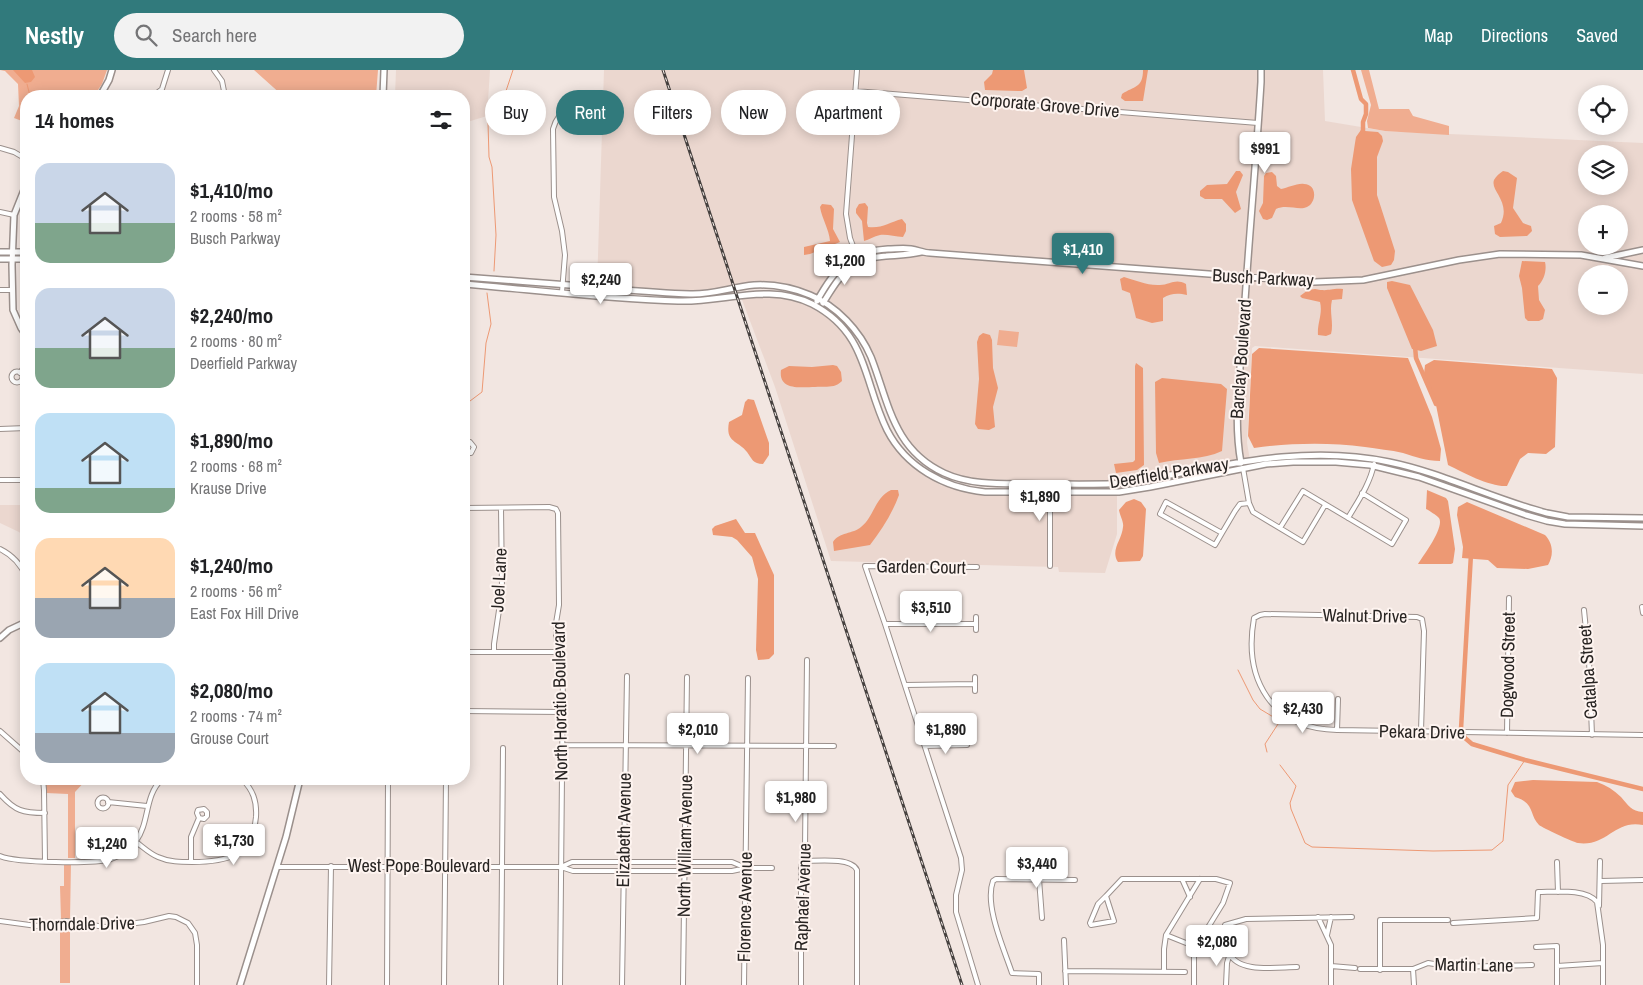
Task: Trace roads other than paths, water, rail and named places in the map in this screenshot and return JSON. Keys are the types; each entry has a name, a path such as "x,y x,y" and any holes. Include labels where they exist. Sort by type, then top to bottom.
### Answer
{"main road":[{"path":"103,90 112,70"},
{"path":"383,90 384,70"},
{"name":"Barclay Boulevard","path":"1242,468 1238,447 1237,422 1258,124 1260,70"},
{"path":"20,199 14,214 12,252 12,301 15,316 20,325"},
{"name":"Busch Parkway","path":"817,307 818,299 836,271 856,256 870,251 885,249 912,249 922,252"},
{"name":"Busch Parkway","path":"1604,258 1643,250"},
{"path":"0,252 20,252"},
{"name":"Busch Parkway","path":"817,307 824,302 841,276 859,262 877,257 922,252 1314,282 1363,280 1459,260 1500,254 1549,254 1604,258 1616,262 1643,266"},
{"path":"0,259 20,259"},
{"name":"Deerfield Parkway","path":"470,277 691,294 763,285 790,289 818,299 848,322 864,342 894,423 908,446 921,458 944,473 972,481 1050,484 1126,483 1241,462 1303,454 1332,455 1375,459 1420,470 1547,513 1568,517 1643,518"},
{"name":"Deerfield Parkway","path":"470,284 679,301 718,299 758,293 771,293 798,298 817,307 840,324 855,344 865,364 887,430 900,449 916,465 938,480 963,488 985,492 1107,492 1133,490 1242,468 1316,461 1373,466 1419,477 1547,521 1643,526"},
{"path":"0,638 9,630 20,625"},
{"path":"240,985 286,837 299,785"}],"street":[{"path":"161,90 168,70"},
{"path":"214,70 222,81 224,90"},
{"path":"855,90 856,70"},
{"name":"Corporate Grove Drive","path":"900,95 1258,124"},
{"path":"556,121 553,129 554,197 565,244 562,292"},
{"path":"852,135 846,214 850,238 859,262"},
{"path":"0,148 20,156"},
{"path":"0,212 14,214"},
{"path":"0,290 13,290"},
{"path":"0,429 20,428"},
{"path":"470,442 474,448 470,452"},
{"path":"1348,518 1362,493 1375,459"},
{"name":"Deerfield Parkway","path":"1242,468 1249,503"},
{"path":"0,480 20,480"},
{"path":"1050,484 1050,566"},
{"path":"1280,528 1303,491 1392,544 1406,520 1362,493"},
{"name":"Deerfield Parkway","path":"1166,502 1222,533 1215,545 1160,514 1166,502"},
{"path":"1222,533 1240,504 1249,503 1254,512 1303,542 1325,505"},
{"name":"North Horatio Boulevard","path":"470,508 549,507 558,513 559,605 556,636 563,669 560,985"},
{"name":"Joel Lane","path":"494,652 502,590 501,508"},
{"path":"0,549 14,558 20,565"},
{"name":"Garden Court","path":"885,624 865,566 977,568"},
{"name":"Dogwood Street","path":"1507,733 1509,598"},
{"path":"1642,607 1643,613"},
{"name":"Catalpa Street","path":"1584,610 1592,735"},
{"name":"Walnut Drive","path":"1256,616 1265,614 1417,618 1422,620 1424,631 1421,731"},
{"name":"Pekara Drive","path":"1256,616 1253,623 1253,666 1260,688 1280,712 1298,723 1327,730 1643,735"},
{"path":"976,617 976,630"},
{"path":"976,624 885,624 961,858 962,870 956,896 956,912 978,985"},
{"path":"470,652 560,652"},
{"name":"Raphael Avenue","path":"801,985 807,660"},
{"name":"Elizabeth Avenue","path":"622,985 627,676"},
{"name":"North William Avenue","path":"683,985 687,677"},
{"path":"975,677 975,691"},
{"name":"Florence Avenue","path":"744,985 748,678"},
{"path":"905,685 975,684"},
{"path":"1337,730 1338,699"},
{"path":"470,711 562,712"},
{"path":"0,731 20,749"},
{"path":"562,745 834,746"},
{"path":"925,746 967,745"},
{"path":"501,985 503,748"},
{"path":"43,785 45,861"},
{"path":"0,856 15,860 109,860 125,852 136,842 142,830 152,792 157,785"},
{"path":"136,842 158,858 175,862 224,860 239,851 249,841 256,820 256,800 253,792 247,785"},
{"path":"387,985 388,785"},
{"path":"444,985 446,785"},
{"path":"0,794 8,804 20,811 44,813"},
{"path":"108,802 147,806"},
{"path":"191,862 191,837 199,818"},
{"name":"West Pope Boulevard","path":"561,867 572,862 685,861 732,862 746,868"},
{"path":"803,861 848,862 856,866 857,985"},
{"path":"1598,916 1601,881 1600,861"},
{"path":"1557,862 1558,892"},
{"path":"329,985 331,866"},
{"name":"West Pope Boulevard","path":"277,867 502,866 561,867 573,871 732,871 746,868 772,868"},
{"path":"1039,985 1039,974 1012,973 990,905 992,881 1000,879 1075,880"},
{"path":"1039,879 1042,918"},
{"path":"1106,896 1114,921 1091,925 1090,923 1098,904 1122,879 1216,879 1230,883 1223,903 1196,947 1194,956 1194,985"},
{"path":"1182,879 1190,897"},
{"path":"1164,972 1166,935 1200,879"},
{"path":"1601,881 1643,880"},
{"path":"1453,922 1537,918 1538,892 1570,892 1590,897 1596,902 1603,946 1603,985"},
{"name":"Thorndale Drive","path":"0,921 37,926 66,921 104,927 144,922 169,916 176,917 188,923 196,933 197,985"},
{"path":"1318,917 1331,945 1331,985"},
{"path":"1327,934 1331,917"},
{"path":"1208,927 1218,931 1224,929 1225,925 1246,919 1352,917"},
{"path":"1380,970 1380,920 1448,920"},
{"path":"1224,929 1230,954 1236,962 1245,967 1297,967"},
{"path":"1166,935 1196,947"},
{"path":"1064,940 1066,985"},
{"path":"1536,947 1557,946 1557,984"},
{"path":"1226,985 1226,963 1230,954"},
{"name":"Martin Lane","path":"1331,966 1371,970 1414,969 1428,963 1453,967 1532,966"},
{"path":"1557,966 1603,963"},
{"path":"1414,969 1414,985"},
{"path":"1065,971 1185,972"}],"waterway":[{"path":"494,271 496,235 488,123 503,100 513,70"},
{"path":"1353,70 1361,99 1366,104 1363,132"},
{"path":"27,84 28,90"},
{"path":"470,401 482,392 486,343 491,324 487,293"},
{"path":"1415,346 1416,358 1436,404"},
{"path":"1471,554 1461,729 1465,738 1472,744 1525,760 1643,789"},
{"path":"1238,670 1253,700 1260,709 1280,721 1265,744 1267,752"},
{"path":"1280,765 1296,786 1290,803 1291,809 1305,843 1312,847 1433,851 1492,850 1503,841 1508,785 1525,760"}],"railway":[{"path":"663,70 962,985"}]}
